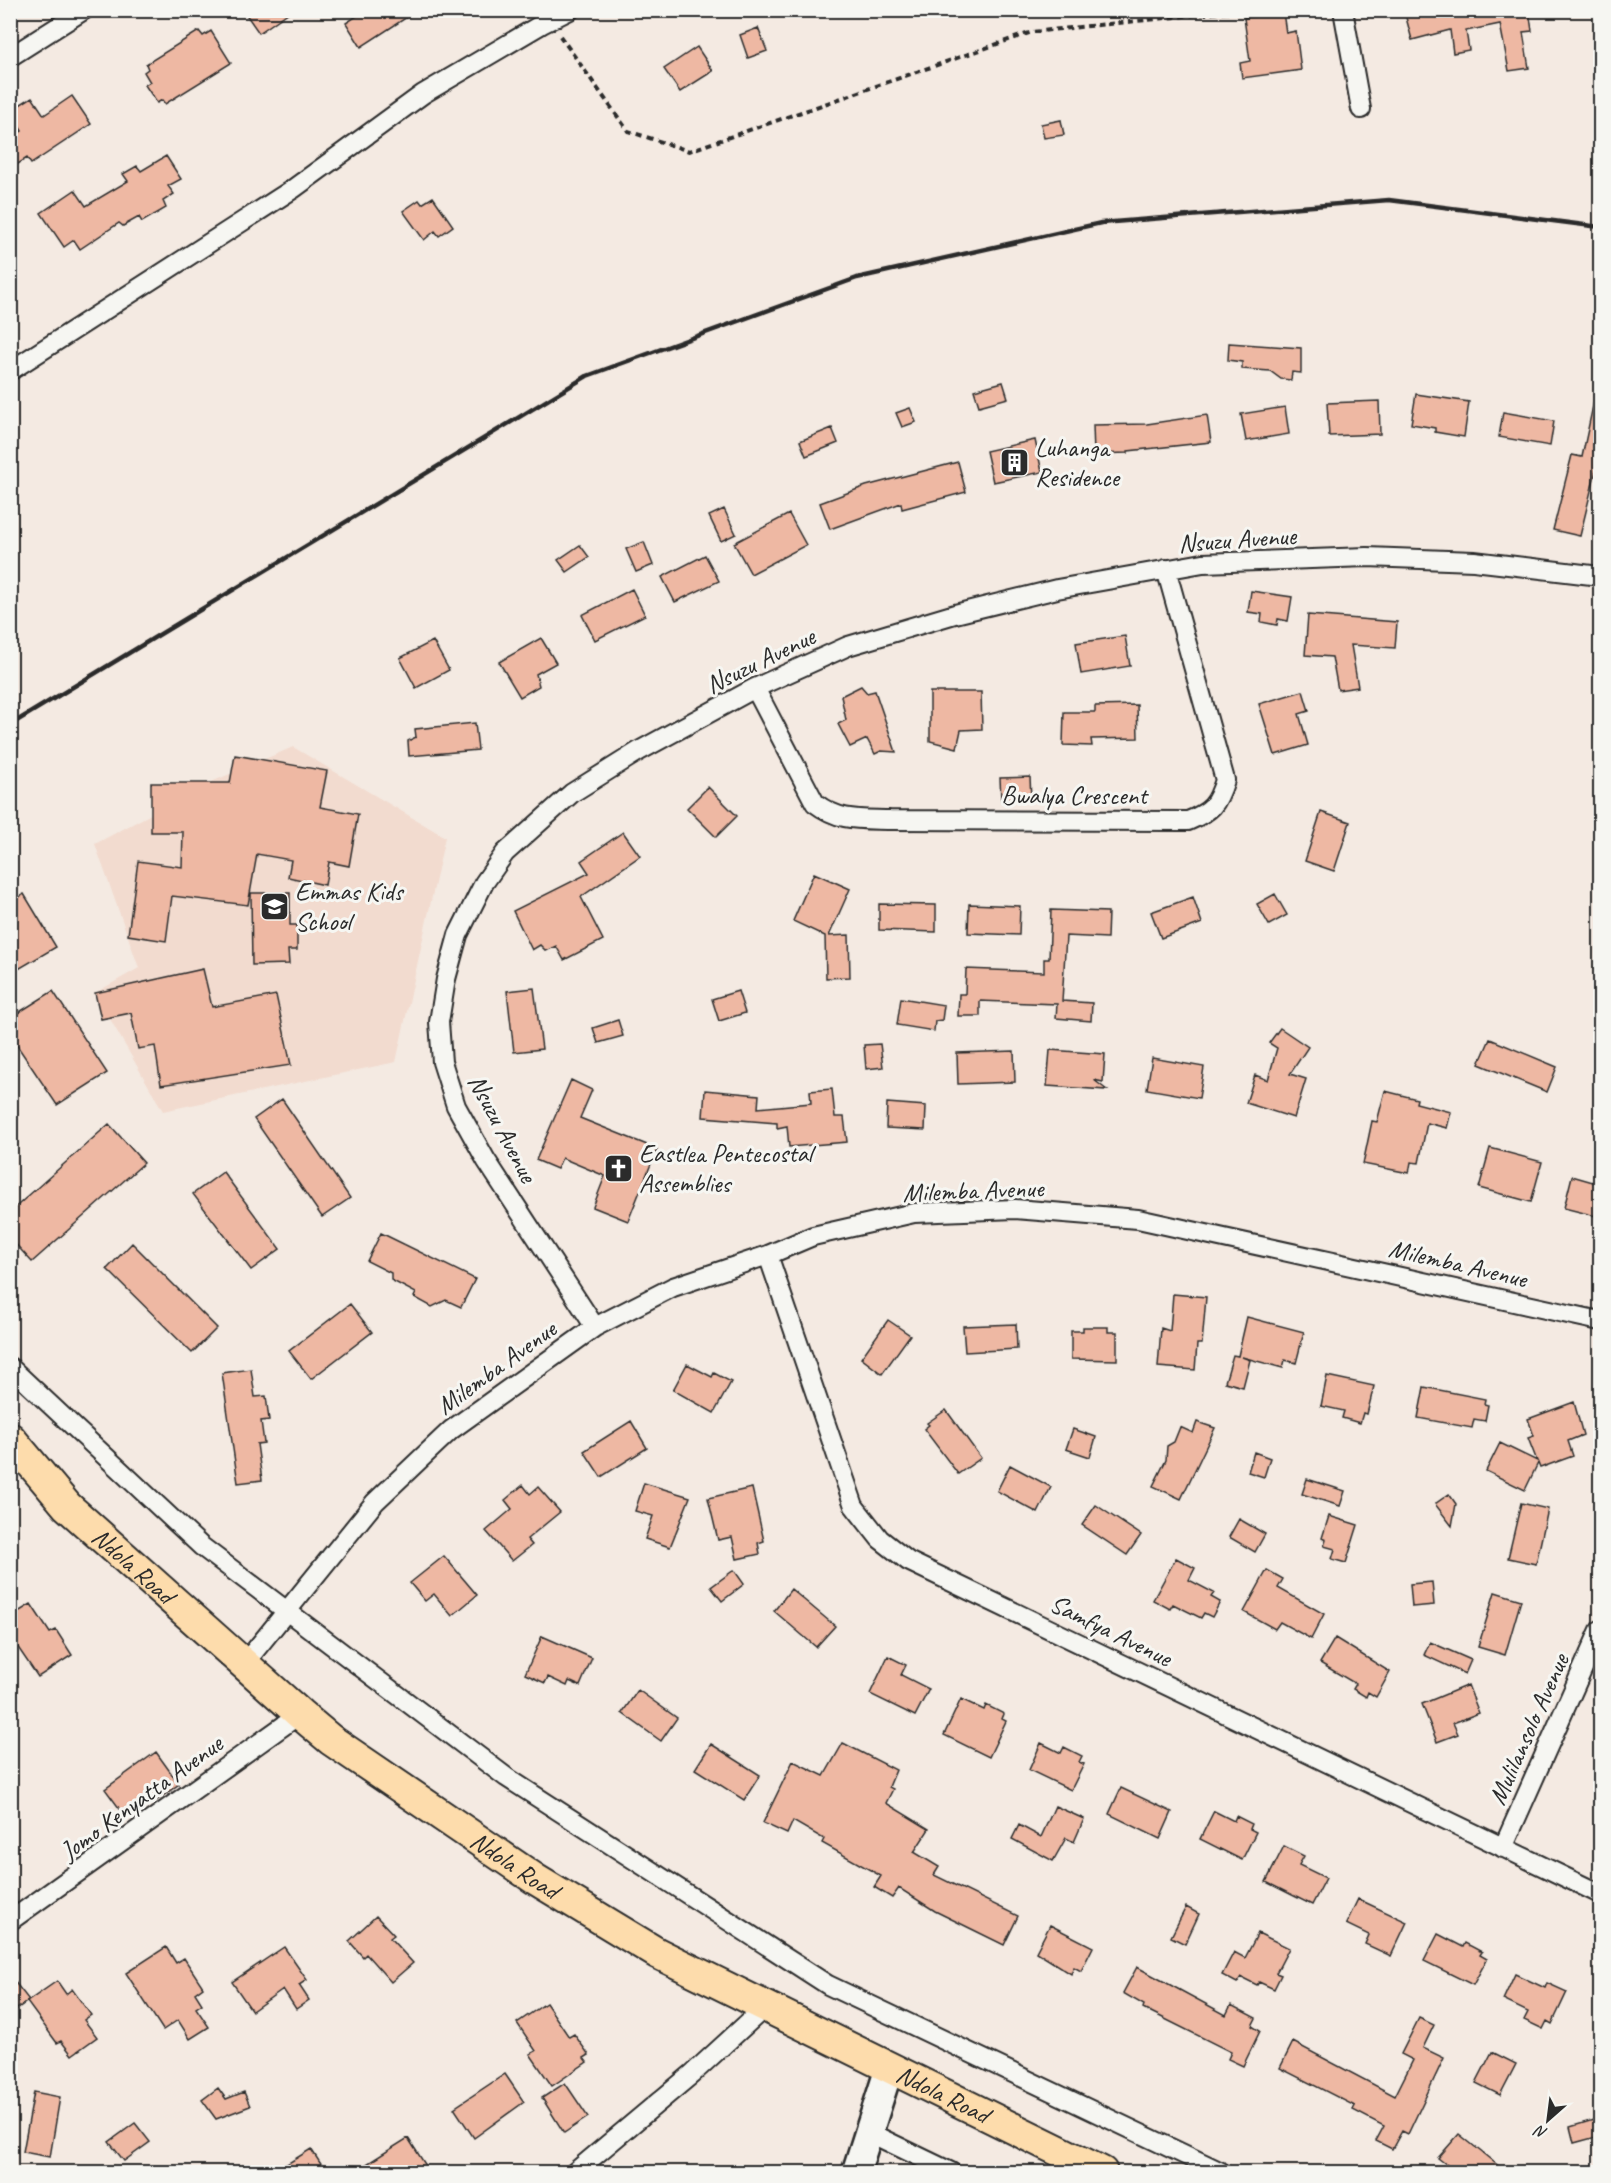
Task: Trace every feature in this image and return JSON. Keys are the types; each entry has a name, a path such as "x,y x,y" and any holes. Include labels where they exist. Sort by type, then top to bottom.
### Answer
{"main road":[{"name":"Ndola Road","path":"10,1438 68,1506 300,1714 332,1740 535,1879 657,1953 764,2008 1102,2172"}],"street":[{"path":"10,57 84,10"},
{"path":"10,371 293,189 423,94 570,10"},
{"path":"1343,10 1361,109"},
{"name":"Nsuzu Avenue","path":"595,1327 486,1160 456,1106 442,1062 439,1022 446,979 458,935 484,883 505,853 572,793 639,751 755,688 848,646 955,614 1057,590 1203,564 1367,557 1474,561 1600,576"},
{"name":"Bwalya Crescent","path":"755,688 815,803 830,814 846,818 890,820 1188,821 1209,812 1219,797 1225,780 1166,569"},
{"name":"Milemba Avenue","path":"244,1664 375,1502 451,1430 595,1327 673,1287 768,1255 813,1236 914,1213 1015,1209 1138,1219 1600,1321"},
{"name":"Samfya Avenue","path":"768,1255 854,1506 880,1539 908,1561 1600,1894"},
{"path":"10,1367 201,1546 506,1777 828,1985 1221,2172"},
{"name":"Mulilansolo Avenue","path":"1503,1848 1600,1630"},
{"name":"Jomo Kenyatta Avenue","path":"10,1921 300,1714"},
{"path":"575,2172 692,2074 764,2008"},
{"path":"856,2172 889,2069"},
{"path":"870,2133 951,2172"}],"path":[{"path":"542,24 561,37 628,131 689,151 1032,32 1242,10"}],"shaded area":[{"name":"Emmas Kids School","path":"293,747 445,837 396,1062 163,1111 95,993 139,968 95,844 209,783"}],"building":[{"path":"243,10 292,10 259,33"},
{"path":"366,10 418,10 361,47 346,23"},
{"path":"1404,10 1529,10 1532,31 1523,32 1529,68 1509,71 1500,24 1466,31 1469,50 1453,53 1450,30 1412,40"},
{"path":"1283,12 1286,33 1296,31 1301,70 1242,78 1240,63 1250,61 1244,18"},
{"path":"758,28 767,51 748,58 740,35"},
{"path":"199,31 203,36 211,31 231,63 165,104 162,100 157,103 145,85 150,82 144,72 148,69 146,64"},
{"path":"697,47 713,71 680,92 664,69"},
{"path":"72,96 91,124 31,164 27,158 10,169 10,138 22,131 10,111 32,97 44,115"},
{"path":"1061,120 1064,135 1044,138 1041,124"},
{"path":"166,156 181,179 168,186 174,194 163,201 166,208 142,222 139,217 123,226 119,223 80,249 74,240 64,247 41,213 75,190 86,206 128,181 123,174 137,166 141,171"},
{"path":"433,197 453,226 439,236 435,231 424,240 403,211 419,200 422,204"},
{"path":"1229,343 1301,348 1301,373 1292,372 1291,380 1281,379 1270,371 1242,369 1242,362 1228,360"},
{"path":"1003,382 1008,398 979,406 974,390"},
{"path":"1416,394 1469,402 1464,437 1435,432 1435,428 1411,424"},
{"path":"1379,401 1380,434 1329,436 1327,403"},
{"path":"1594,401 1600,402 1600,454 1580,536 1553,530 1572,455 1582,457"},
{"path":"1285,407 1289,434 1246,441 1241,414"},
{"path":"910,408 916,422 902,427 896,413"},
{"path":"1503,412 1554,421 1550,446 1499,437"},
{"path":"1207,415 1211,442 1128,451 1128,453 1094,454 1093,425 1147,424"},
{"path":"832,428 838,443 806,456 800,441"},
{"name":"Luhanga Residence","path":"1035,440 1042,472 993,482 986,451"},
{"path":"958,462 966,492 902,509 901,503 830,529 820,503 866,486"},
{"path":"724,509 736,534 721,541 709,516"},
{"path":"789,514 806,545 751,574 734,543"},
{"path":"644,542 653,565 636,572 626,549"},
{"path":"580,545 589,557 567,572 558,560"},
{"path":"705,555 719,581 675,602 662,577"},
{"path":"632,589 645,615 595,640 582,615"},
{"path":"1251,591 1292,597 1288,621 1278,619 1277,625 1261,622 1262,614 1248,612"},
{"path":"1308,615 1397,622 1395,648 1351,645 1358,687 1338,690 1332,657 1305,655"},
{"path":"1125,636 1130,666 1081,674 1076,643"},
{"path":"541,638 556,663 536,674 539,686 520,697 499,662"},
{"path":"433,641 449,670 416,688 400,658"},
{"path":"861,686 867,693 875,691 896,752 881,751 875,754 867,739 850,747 838,724 846,720 841,696"},
{"path":"1303,691 1309,711 1299,714 1308,745 1275,755 1259,704"},
{"path":"930,692 981,692 982,729 961,730 957,748 930,741"},
{"path":"1137,705 1138,738 1091,739 1092,746 1063,745 1064,712 1095,712 1095,706"},
{"path":"475,723 478,750 409,756 408,741 416,737 415,729"},
{"path":"235,755 327,771 320,807 358,814 349,866 329,862 325,885 288,877 291,860 257,854 248,905 172,896 166,941 128,935 138,861 182,867 183,832 151,832 151,783 230,783"},
{"path":"1030,777 1031,799 1001,800 1000,778"},
{"path":"708,787 737,816 716,837 687,808"},
{"path":"1321,812 1350,822 1334,871 1305,861"},
{"path":"623,832 640,856 581,897 603,940 564,960 556,946 546,951 540,945 532,950 513,911 589,873 581,861"},
{"path":"814,873 850,889 829,936 849,935 850,977 826,978 825,936 793,921"},
{"path":"251,893 290,893 290,925 297,925 297,950 288,950 289,964 252,965"},
{"path":"24,894 56,947 10,974 10,902"},
{"path":"1275,894 1287,915 1269,925 1257,904"},
{"path":"1193,897 1202,923 1161,938 1151,912"},
{"path":"879,904 936,905 936,932 879,930"},
{"path":"969,904 1020,906 1019,935 968,933"},
{"path":"1051,910 1108,912 1107,938 1066,936 1062,1001 1092,1003 1091,1021 1056,1018 1057,1004 980,1001 980,1016 958,1016 959,994 965,994 966,969 1044,972 1044,959 1049,959"},
{"path":"203,969 212,1007 276,995 291,1065 161,1085 155,1046 138,1049 131,1013 101,1019 95,993"},
{"path":"534,988 542,1049 514,1052 507,991"},
{"path":"53,991 107,1073 57,1105 10,1035 10,1018"},
{"path":"738,991 745,1013 719,1021 712,999"},
{"path":"901,998 944,1005 942,1020 935,1021 934,1031 897,1025"},
{"path":"618,1020 623,1036 598,1043 593,1028"},
{"path":"1280,1028 1308,1047 1290,1074 1306,1079 1294,1118 1246,1103 1255,1075 1268,1080 1277,1048 1269,1043"},
{"path":"1490,1039 1557,1067 1547,1092 1479,1064"},
{"path":"880,1044 883,1067 866,1069 864,1045"},
{"path":"1050,1050 1105,1054 1103,1082 1094,1080 1107,1090 1047,1086"},
{"path":"1014,1051 1015,1082 958,1084 957,1053"},
{"path":"1152,1058 1204,1067 1199,1098 1147,1089"},
{"name":"Eastlea Pentecostal Assemblies","path":"571,1080 592,1090 580,1118 657,1149 628,1221 593,1207 605,1176 562,1158 557,1169 536,1160"},
{"path":"832,1089 835,1117 844,1117 847,1142 789,1147 787,1126 777,1128 777,1123 703,1117 705,1090 759,1095 758,1108 811,1103 810,1091"},
{"path":"1385,1091 1417,1099 1416,1103 1451,1112 1447,1128 1427,1123 1419,1163 1411,1162 1409,1173 1363,1164 1372,1121 1377,1122"},
{"path":"282,1099 350,1198 322,1217 254,1119"},
{"path":"887,1103 926,1106 925,1130 886,1128"},
{"path":"109,1124 144,1163 32,1262 10,1238 10,1212"},
{"path":"1490,1148 1542,1162 1531,1202 1479,1188"},
{"path":"223,1172 280,1249 251,1270 193,1194"},
{"path":"1572,1176 1600,1184 1600,1217 1564,1208"},
{"path":"381,1233 475,1279 461,1307 446,1300 432,1307 414,1297 416,1293 391,1280 391,1273 367,1261"},
{"path":"132,1243 217,1328 192,1353 107,1269"},
{"path":"1173,1294 1206,1297 1202,1344 1197,1344 1195,1370 1158,1367 1161,1328 1170,1331"},
{"path":"350,1304 372,1332 311,1379 289,1351"},
{"path":"1247,1317 1304,1332 1296,1363 1285,1360 1283,1368 1242,1357 1250,1360 1243,1387 1225,1382 1233,1355 1238,1356"},
{"path":"888,1320 910,1335 882,1374 861,1358"},
{"path":"1016,1324 1017,1349 965,1352 963,1326"},
{"path":"1083,1327 1108,1327 1108,1332 1117,1332 1117,1360 1071,1359 1071,1331 1083,1331"},
{"path":"687,1364 712,1377 714,1373 731,1382 714,1413 673,1390"},
{"path":"251,1369 255,1397 266,1396 269,1420 261,1421 264,1443 257,1444 262,1480 238,1483 222,1373"},
{"path":"1327,1376 1374,1386 1367,1414 1363,1413 1360,1423 1342,1418 1344,1411 1321,1406"},
{"path":"1424,1387 1485,1399 1484,1404 1488,1405 1485,1421 1474,1419 1472,1428 1418,1418"},
{"path":"1574,1402 1583,1435 1568,1441 1573,1456 1540,1468 1538,1463 1525,1490 1486,1471 1500,1443 1537,1461 1528,1438 1534,1436 1528,1419"},
{"path":"946,1410 981,1458 958,1474 924,1429 929,1425 927,1423"},
{"path":"631,1421 647,1448 601,1477 584,1451"},
{"path":"1197,1422 1215,1428 1181,1499 1153,1486 1166,1460 1167,1446 1174,1442 1180,1427 1193,1433"},
{"path":"1073,1429 1096,1437 1090,1457 1066,1449"},
{"path":"1254,1452 1270,1458 1264,1477 1248,1472"},
{"path":"1010,1465 1051,1487 1038,1513 997,1491"},
{"path":"1307,1479 1345,1491 1340,1506 1302,1494"},
{"path":"644,1483 690,1497 670,1547 645,1539 653,1516 635,1511"},
{"path":"523,1485 530,1494 538,1487 560,1512 527,1539 532,1545 512,1561 486,1531 512,1509 505,1500"},
{"path":"752,1488 764,1541 758,1543 760,1554 737,1559 732,1537 718,1540 708,1498"},
{"path":"1449,1494 1456,1504 1452,1526 1435,1504"},
{"path":"1521,1503 1548,1509 1536,1564 1508,1558"},
{"path":"1096,1505 1141,1535 1127,1555 1082,1525"},
{"path":"1329,1516 1358,1525 1346,1563 1332,1559 1335,1549 1324,1546 1326,1540 1322,1538"},
{"path":"1239,1519 1265,1534 1255,1552 1229,1537"},
{"path":"444,1556 477,1595 452,1616 434,1594 425,1601 410,1583"},
{"path":"1176,1558 1195,1568 1189,1580 1214,1593 1211,1597 1220,1602 1212,1617 1204,1613 1201,1618 1173,1604 1170,1609 1153,1600"},
{"path":"734,1570 744,1584 722,1601 711,1587"},
{"path":"1267,1570 1283,1579 1278,1588 1324,1614 1311,1639 1280,1622 1275,1629 1244,1612"},
{"path":"1432,1582 1434,1605 1412,1607 1410,1584"},
{"path":"791,1589 835,1626 816,1647 774,1611"},
{"path":"1495,1592 1521,1600 1505,1655 1478,1647"},
{"path":"31,1604 50,1633 56,1630 72,1655 38,1677 17,1646 10,1650 10,1617"},
{"path":"542,1636 592,1658 580,1686 569,1681 567,1686 548,1677 545,1683 525,1674"},
{"path":"1335,1638 1390,1672 1376,1697 1368,1692 1366,1697 1353,1689 1356,1684 1320,1663"},
{"path":"1430,1642 1471,1660 1465,1674 1424,1655"},
{"path":"888,1656 906,1665 901,1675 929,1689 915,1716 870,1694"},
{"path":"1468,1685 1479,1713 1453,1723 1458,1734 1437,1742 1422,1704"},
{"path":"638,1690 677,1718 661,1741 622,1713"},
{"path":"961,1699 984,1710 986,1705 1004,1714 1002,1719 1006,1721 989,1757 944,1735"},
{"path":"843,1743 896,1770 889,1787 893,1789 886,1803 929,1829 914,1852 939,1867 934,1875 1018,1916 1004,1945 935,1911 899,1888 892,1898 874,1887 881,1876 822,1843 824,1839 793,1821 787,1834 763,1823 793,1761 824,1776"},
{"path":"1041,1743 1061,1753 1064,1747 1082,1756 1079,1762 1084,1764 1071,1790 1029,1770"},
{"path":"711,1744 760,1775 744,1800 695,1769"},
{"path":"156,1752 179,1784 156,1801 152,1796 125,1816 105,1789"},
{"path":"1121,1788 1172,1812 1160,1839 1109,1814"},
{"path":"1055,1806 1084,1819 1074,1842 1066,1838 1053,1861 1012,1839 1019,1825 1041,1837"},
{"path":"1214,1811 1234,1821 1236,1816 1252,1824 1250,1829 1256,1832 1242,1860 1200,1839"},
{"path":"1284,1846 1304,1856 1299,1865 1326,1878 1312,1905 1266,1882"},
{"path":"1358,1899 1407,1922 1391,1956 1365,1944 1369,1935 1346,1924"},
{"path":"1186,1907 1199,1914 1185,1944 1171,1937"},
{"path":"376,1916 394,1935 390,1938 413,1963 391,1982 366,1954 363,1957 349,1941"},
{"path":"1050,1925 1093,1947 1081,1971 1074,1967 1071,1974 1036,1952"},
{"path":"1258,1933 1289,1948 1276,1973 1281,1975 1274,1989 1259,1982 1257,1985 1241,1977 1237,1983 1222,1975 1234,1952 1245,1958"},
{"path":"1438,1934 1463,1947 1465,1943 1482,1952 1480,1955 1487,1959 1473,1985 1424,1961"},
{"path":"166,1947 176,1963 184,1958 203,1987 195,1993 202,2004 196,2008 209,2027 190,2039 178,2020 163,2030 126,1973"},
{"path":"284,1947 307,1980 299,1985 309,2000 296,2009 283,1989 252,2011 232,1982"},
{"path":"1137,1967 1226,2015 1231,2005 1256,2018 1252,2026 1260,2031 1243,2066 1228,2059 1231,2052 1143,2008 1144,2005 1123,1993"},
{"path":"1515,1974 1545,1988 1547,1983 1567,1992 1552,2024 1547,2021 1543,2029 1524,2020 1528,2012 1503,2000"},
{"path":"10,1976 29,2000 10,2014"},
{"path":"57,1981 66,1994 72,1989 91,2015 84,2020 97,2037 72,2055 61,2041 57,2043 27,2002"},
{"path":"546,2003 569,2037 574,2034 589,2055 584,2058 587,2062 552,2086 530,2054 536,2051 517,2023"},
{"path":"1419,2018 1434,2025 1423,2048 1444,2058 1408,2134 1402,2131 1392,2149 1376,2141 1384,2126 1353,2110 1355,2106 1280,2068 1293,2042 1395,2096 1413,2060 1401,2054"},
{"path":"1492,2052 1516,2064 1500,2095 1476,2083"},
{"path":"505,2074 524,2102 474,2138 454,2108"},
{"path":"565,2083 588,2117 564,2133 542,2098"},
{"path":"218,2088 226,2099 244,2092 250,2106 216,2119 202,2100"},
{"path":"34,2092 60,2097 50,2157 23,2152"},
{"path":"1600,2118 1600,2136 1574,2143 1570,2127"},
{"path":"135,2123 150,2142 124,2161 109,2142"},
{"path":"1459,2134 1506,2172 1456,2172 1438,2158"},
{"path":"408,2138 430,2172 354,2172"},
{"path":"311,2149 326,2172 274,2172"}],"railway":[{"path":"10,725 587,376 857,278 1101,223 1389,200 1600,227"}],"place":[{"name":"Luhanga Residence","path":"1014,462"},
{"name":"Emmas Kids School","path":"274,906"},
{"name":"Eastlea Pentecostal Assemblies","path":"618,1168"}]}
